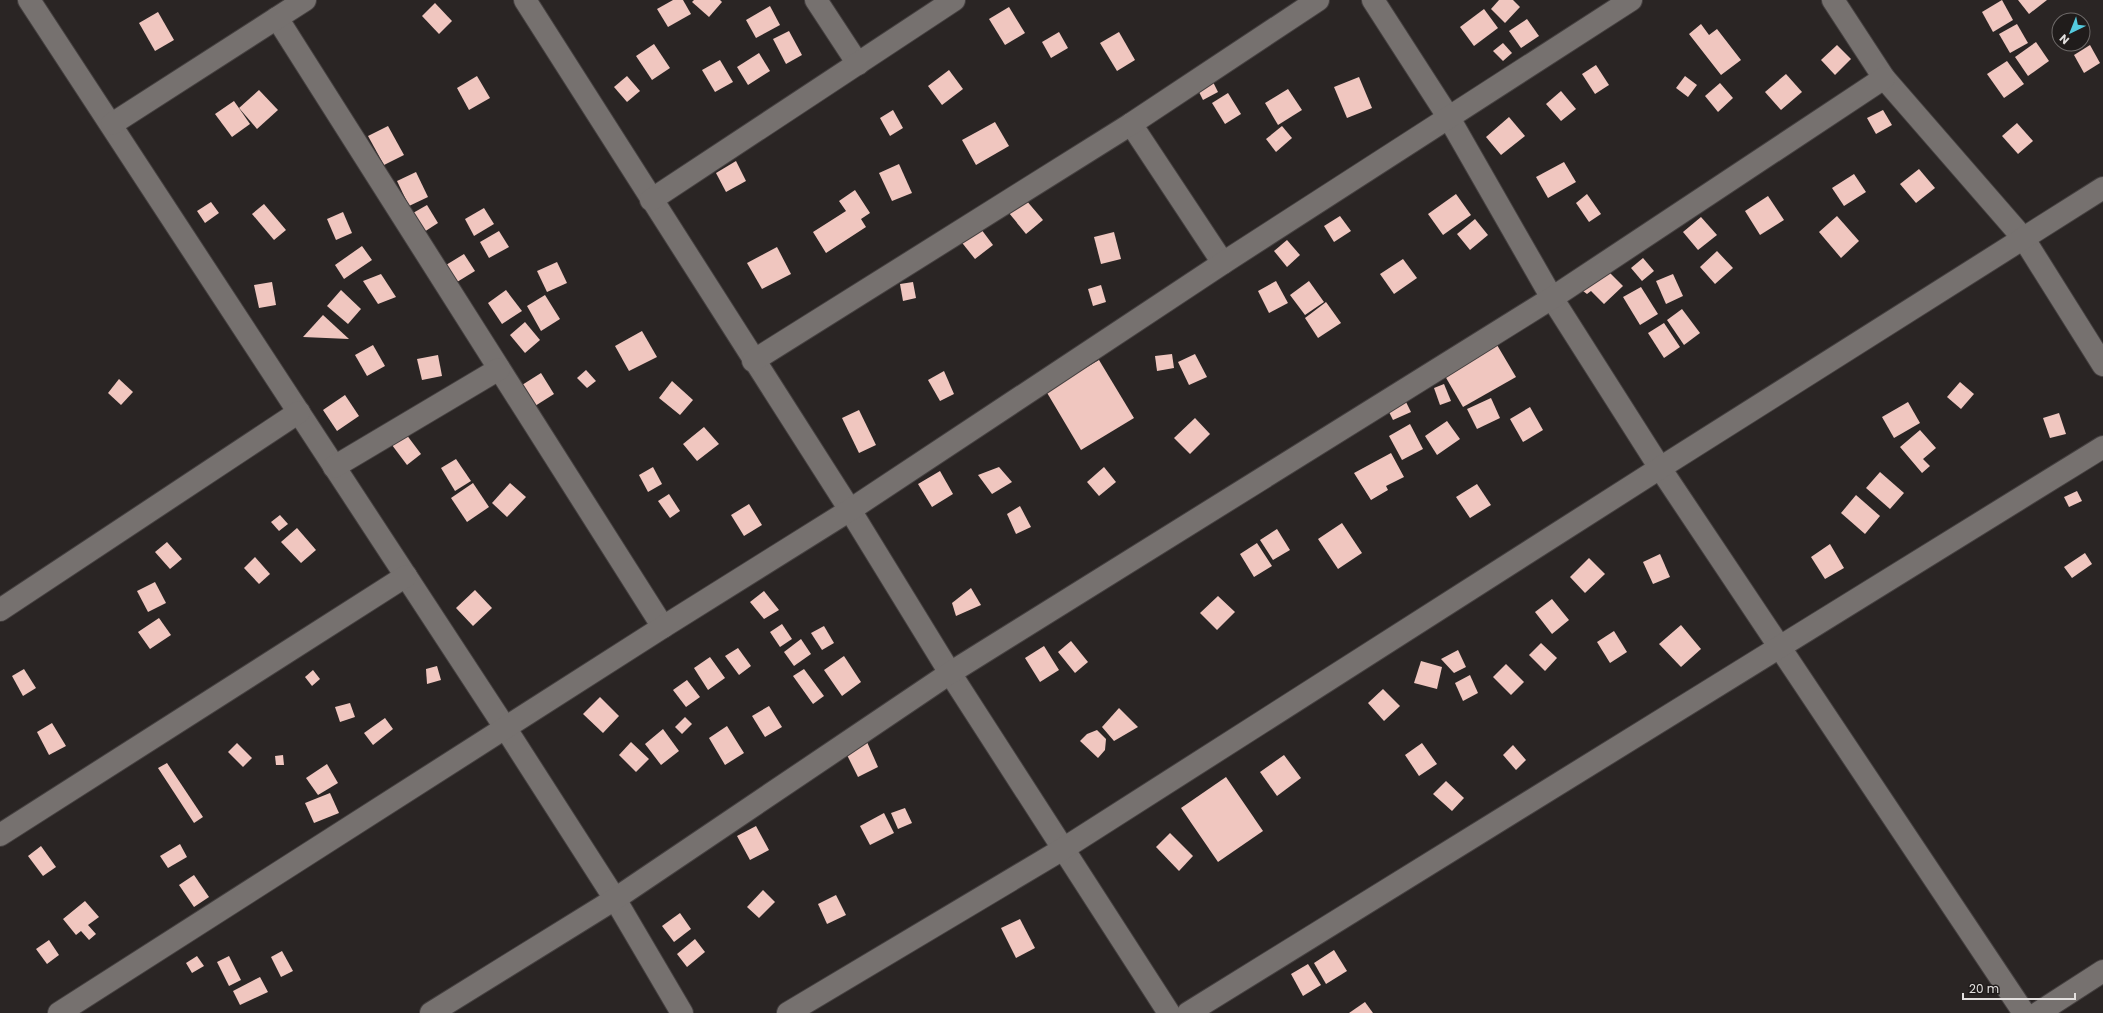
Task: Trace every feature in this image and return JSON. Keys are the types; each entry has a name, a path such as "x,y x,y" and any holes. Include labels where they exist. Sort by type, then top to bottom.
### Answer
{"street":[{"path":"29,0 112,124 506,729 615,899 682,1013"},
{"path":"112,124 305,0"},
{"path":"525,0 651,200 850,510 950,673 1169,1013"},
{"path":"816,0 858,64"},
{"path":"651,200 954,0"},
{"path":"754,361 1131,124 1318,0"},
{"path":"1373,0 1449,118 1552,298 1660,468 2024,1013"},
{"path":"59,1013 506,729 663,627 850,510 1223,263 1449,118 1609,6 1631,0"},
{"path":"1833,0 1884,78 2024,239 2103,365"},
{"path":"276,18 663,627"},
{"path":"431,1013 615,899 950,673 1552,298 1884,78"},
{"path":"1131,124 1223,263"},
{"path":"788,1013 1063,849 1660,468 2103,188"},
{"path":"334,467 499,369"},
{"path":"0,610 299,412"},
{"path":"1188,1013 2103,447"},
{"path":"0,835 406,576"},
{"path":"2038,1013 2103,971"}],"building":[{"path":"673,0 683,0 691,14 668,27 657,9"},
{"path":"694,0 720,0 722,2 709,17 692,2"},
{"path":"1499,0 1513,0 1520,7 1505,23 1491,9"},
{"path":"2002,0 2013,20 1993,32 1982,12"},
{"path":"2018,0 2047,0 2029,14"},
{"path":"435,3 452,21 439,34 422,16"},
{"path":"770,6 780,25 756,38 746,20"},
{"path":"1009,7 1025,33 1005,45 989,19"},
{"path":"1484,9 1498,28 1474,46 1460,27"},
{"path":"158,12 174,40 155,51 139,23"},
{"path":"1527,19 1539,36 1521,48 1509,31"},
{"path":"1701,24 1709,35 1717,29 1741,60 1721,75 1689,34"},
{"path":"2017,24 2028,43 2010,53 1999,34"},
{"path":"789,31 802,55 786,64 773,39"},
{"path":"1059,32 1068,48 1051,58 1042,42"},
{"path":"1119,32 1135,60 1117,71 1100,43"},
{"path":"2036,42 2049,61 2028,76 2015,57"},
{"path":"1503,43 1512,53 1503,61 1493,51"},
{"path":"654,44 670,68 652,80 636,56"},
{"path":"1837,45 1851,59 1835,75 1821,60"},
{"path":"2091,47 2100,63 2084,73 2074,55 2079,52 2091,52"},
{"path":"759,53 770,71 748,85 737,67"},
{"path":"720,60 733,82 715,92 702,70"},
{"path":"2007,61 2024,84 2004,98 1987,74"},
{"path":"1596,65 1609,85 1595,94 1582,74"},
{"path":"949,70 963,89 942,105 928,86"},
{"path":"1786,74 1802,92 1781,110 1765,92"},
{"path":"477,76 490,98 469,110 457,88"},
{"path":"627,76 640,91 627,102 614,87"},
{"path":"1685,76 1697,85 1688,97 1676,88"},
{"path":"1359,77 1372,108 1347,118 1334,87"},
{"path":"1213,82 1218,92 1203,100 1198,90"},
{"path":"1720,83 1733,98 1718,112 1705,96"},
{"path":"1288,89 1302,110 1278,125 1265,103"},
{"path":"259,90 278,110 257,129 239,108"},
{"path":"1561,91 1576,109 1561,121 1546,104"},
{"path":"1228,93 1241,114 1225,124 1212,103"},
{"path":"234,101 250,124 232,137 215,114"},
{"path":"893,110 903,128 890,136 880,118"},
{"path":"1883,110 1892,125 1876,134 1867,118"},
{"path":"1509,117 1525,136 1501,155 1486,137"},
{"path":"995,122 1009,146 976,165 962,140"},
{"path":"2017,123 2033,141 2018,154 2002,136"},
{"path":"388,126 404,155 384,165 368,136"},
{"path":"1282,126 1292,138 1276,152 1266,139"},
{"path":"736,161 746,181 726,192 716,173"},
{"path":"1564,162 1576,182 1548,198 1536,177"},
{"path":"899,164 912,193 892,201 879,173"},
{"path":"1919,169 1935,188 1916,203 1900,184"},
{"path":"416,172 428,197 409,206 397,181"},
{"path":"1854,174 1866,192 1844,206 1832,188"},
{"path":"855,190 870,213 861,219 866,227 826,253 813,232 846,211 839,201"},
{"path":"1456,194 1471,215 1443,235 1428,214"},
{"path":"1587,194 1601,214 1589,222 1576,203"},
{"path":"1768,196 1784,220 1760,235 1745,211"},
{"path":"1026,200 1043,220 1026,234 1009,213"},
{"path":"211,202 219,213 205,223 197,211"},
{"path":"264,204 286,230 274,240 252,214"},
{"path":"427,205 438,223 424,232 413,213"},
{"path":"484,208 494,224 474,236 465,219"},
{"path":"343,212 352,233 336,240 327,219"},
{"path":"1340,216 1351,231 1334,242 1324,226"},
{"path":"1837,216 1859,241 1841,258 1819,232"},
{"path":"1701,217 1717,235 1698,250 1683,232"},
{"path":"1475,219 1488,235 1470,250 1457,234"},
{"path":"978,225 993,245 975,259 959,239"},
{"path":"499,231 509,247 489,258 480,242"},
{"path":"1114,232 1121,259 1101,264 1094,237"},
{"path":"1287,240 1300,255 1287,267 1274,251"},
{"path":"362,246 372,260 344,279 335,265"},
{"path":"777,247 791,274 762,289 747,263"},
{"path":"1717,251 1733,268 1715,284 1700,267"},
{"path":"464,254 475,271 457,282 446,265"},
{"path":"1643,258 1654,271 1642,281 1631,268"},
{"path":"1403,259 1417,278 1394,294 1380,274"},
{"path":"557,262 567,283 547,292 537,271"},
{"path":"1606,269 1623,286 1604,304 1591,291 1587,294 1583,291"},
{"path":"381,274 396,297 378,304 363,281"},
{"path":"1673,274 1683,296 1666,304 1656,281"},
{"path":"1276,281 1288,303 1269,313 1258,291"},
{"path":"1309,281 1324,302 1305,315 1290,295"},
{"path":"272,282 276,305 259,308 254,285"},
{"path":"913,282 916,298 903,301 900,284"},
{"path":"1101,285 1106,302 1093,306 1088,289"},
{"path":"1641,287 1658,314 1640,325 1623,297"},
{"path":"341,290 361,309 348,324 327,306"},
{"path":"506,290 522,311 502,324 488,303"},
{"path":"545,295 560,319 541,331 527,306"},
{"path":"1326,302 1341,323 1318,338 1305,318"},
{"path":"1682,309 1700,333 1684,345 1667,320"},
{"path":"323,315 349,339 303,337"},
{"path":"525,322 540,340 525,353 510,335"},
{"path":"1664,323 1680,347 1664,358 1648,333"},
{"path":"642,331 657,357 629,371 615,346"},
{"path":"373,345 385,366 367,376 355,355"},
{"path":"1497,345 1516,377 1463,407 1445,376"},
{"path":"1172,354 1174,368 1157,371 1155,356"},
{"path":"1195,354 1207,377 1189,385 1178,362"},
{"path":"438,355 442,376 422,380 417,359"},
{"path":"1099,360 1134,418 1081,450 1046,391"},
{"path":"586,370 596,381 587,388 577,378"},
{"path":"944,371 954,394 940,401 928,380"},
{"path":"541,373 554,394 535,406 522,385"},
{"path":"119,379 133,392 121,405 108,393"},
{"path":"672,381 693,400 680,415 659,398"},
{"path":"1960,382 1974,394 1961,409 1947,397"},
{"path":"1444,384 1451,401 1440,405 1434,388"},
{"path":"345,395 359,416 337,431 323,410"},
{"path":"1491,398 1500,418 1477,429 1467,409"},
{"path":"1405,400 1411,412 1393,420 1387,408"},
{"path":"1908,402 1920,423 1894,438 1882,417"},
{"path":"1530,407 1543,430 1523,442 1510,419"},
{"path":"859,410 876,445 859,453 842,418"},
{"path":"2059,413 2066,434 2050,438 2043,418"},
{"path":"1195,418 1210,434 1190,454 1174,438"},
{"path":"1447,421 1460,439 1437,455 1425,436"},
{"path":"1410,424 1423,449 1402,460 1389,436"},
{"path":"704,427 719,444 697,461 683,444"},
{"path":"1920,430 1936,448 1923,459 1930,466 1922,473 1900,447"},
{"path":"406,434 421,454 407,465 392,445"},
{"path":"1391,453 1404,477 1386,486 1388,490 1371,500 1354,473"},
{"path":"456,459 471,481 455,491 441,468"},
{"path":"653,467 662,484 648,492 639,475"},
{"path":"999,467 1012,482 992,494 978,475"},
{"path":"1104,467 1116,482 1099,496 1087,482"},
{"path":"940,471 953,494 932,507 918,484"},
{"path":"1880,472 1904,493 1890,509 1866,488"},
{"path":"473,483 489,507 467,522 451,498"},
{"path":"510,483 526,497 507,517 492,503"},
{"path":"1477,484 1491,505 1470,518 1456,497"},
{"path":"2077,491 2082,501 2069,507 2064,497"},
{"path":"669,494 680,511 670,518 658,501"},
{"path":"1856,495 1880,516 1865,534 1841,513"},
{"path":"749,504 762,525 744,536 731,515"},
{"path":"1020,506 1031,527 1016,534 1007,514"},
{"path":"280,515 288,524 279,531 271,522"},
{"path":"1342,523 1362,553 1338,569 1318,539"},
{"path":"297,528 316,550 301,563 281,542"},
{"path":"1277,529 1290,550 1273,560 1260,540"},
{"path":"167,542 182,559 170,569 155,552"},
{"path":"1257,543 1272,566 1254,577 1240,554"},
{"path":"1830,544 1844,568 1825,579 1811,557"},
{"path":"2085,553 2092,564 2072,578 2064,567"},
{"path":"1660,554 1670,577 1653,584 1643,562"},
{"path":"255,557 270,574 259,584 244,568"},
{"path":"1589,558 1605,574 1585,593 1570,577"},
{"path":"155,582 166,603 148,612 137,591"},
{"path":"971,588 981,605 956,616 952,603"},
{"path":"475,590 492,608 473,626 456,608"},
{"path":"764,591 779,610 764,619 750,602"},
{"path":"1218,596 1235,612 1217,630 1200,613"},
{"path":"1552,599 1569,620 1552,634 1535,612"},
{"path":"159,618 171,635 150,649 138,632"},
{"path":"782,624 792,639 780,647 770,632"},
{"path":"1681,625 1701,649 1681,667 1659,644"},
{"path":"824,626 834,643 822,650 811,633"},
{"path":"1614,631 1627,652 1610,663 1597,642"},
{"path":"801,639 811,654 794,666 784,652"},
{"path":"1071,641 1088,662 1075,673 1058,652"},
{"path":"1541,643 1557,658 1545,671 1529,655"},
{"path":"1044,646 1059,670 1040,682 1025,658"},
{"path":"738,648 751,666 739,675 725,656"},
{"path":"1458,650 1466,667 1454,673 1441,659"},
{"path":"844,656 861,682 842,696 824,670"},
{"path":"710,657 725,678 708,690 694,668"},
{"path":"1421,661 1442,667 1437,689 1414,683"},
{"path":"1506,664 1524,682 1511,695 1493,677"},
{"path":"437,666 441,680 427,684 426,669"},
{"path":"24,669 36,688 23,696 12,676"},
{"path":"804,669 824,696 813,704 793,676"},
{"path":"313,670 320,679 312,686 305,677"},
{"path":"1470,675 1478,693 1463,701 1455,683"},
{"path":"687,680 700,697 686,707 673,690"},
{"path":"1383,689 1400,706 1384,721 1368,703"},
{"path":"600,697 619,716 603,733 583,714"},
{"path":"350,703 355,717 340,722 335,707"},
{"path":"769,706 782,727 765,737 752,716"},
{"path":"1119,708 1138,727 1114,741 1102,727"},
{"path":"685,717 692,724 682,734 675,727"},
{"path":"385,718 393,729 373,745 364,733"},
{"path":"52,723 66,746 49,755 37,732"},
{"path":"727,726 744,753 725,765 709,738"},
{"path":"663,729 679,751 661,765 645,744"},
{"path":"1097,730 1106,739 1105,750 1098,758 1080,741 1087,734"},
{"path":"631,742 649,759 636,772 619,755"},
{"path":"867,742 878,767 858,777 846,753"},
{"path":"237,743 252,758 243,767 228,752"},
{"path":"1422,743 1437,764 1419,776 1405,755"},
{"path":"1513,745 1526,760 1516,770 1503,755"},
{"path":"283,755 284,765 276,765 275,756"},
{"path":"1284,755 1301,778 1277,796 1260,772"},
{"path":"167,763 203,817 194,823 158,768"},
{"path":"327,764 338,783 318,795 306,778"},
{"path":"1226,777 1263,831 1218,862 1181,808"},
{"path":"1446,781 1464,798 1452,811 1433,794"},
{"path":"330,793 339,813 314,823 305,803"},
{"path":"905,808 912,823 898,829 891,813"},
{"path":"884,813 894,833 870,845 860,826"},
{"path":"756,826 769,850 750,860 737,836"},
{"path":"1170,833 1193,856 1179,871 1156,847"},
{"path":"180,844 187,857 168,868 160,856"},
{"path":"41,846 56,867 43,876 28,856"},
{"path":"194,875 209,897 194,907 179,885"},
{"path":"763,890 775,902 759,918 747,907"},
{"path":"836,895 846,915 827,924 818,904"},
{"path":"85,901 99,917 88,925 96,934 89,940 81,931 76,935 63,919"},
{"path":"680,913 691,929 674,942 662,926"},
{"path":"1020,919 1035,948 1016,958 1001,928"},
{"path":"695,939 705,952 687,967 677,954"},
{"path":"49,940 59,955 47,964 36,949"},
{"path":"1334,950 1347,971 1326,984 1314,963"},
{"path":"282,951 293,971 281,977 271,957"},
{"path":"197,956 204,966 192,973 186,963"},
{"path":"229,956 241,980 229,986 217,962"},
{"path":"1308,964 1321,985 1303,996 1291,974"},
{"path":"260,977 268,992 240,1005 233,991"},
{"path":"1365,1002 1373,1013 1349,1013"}]}
